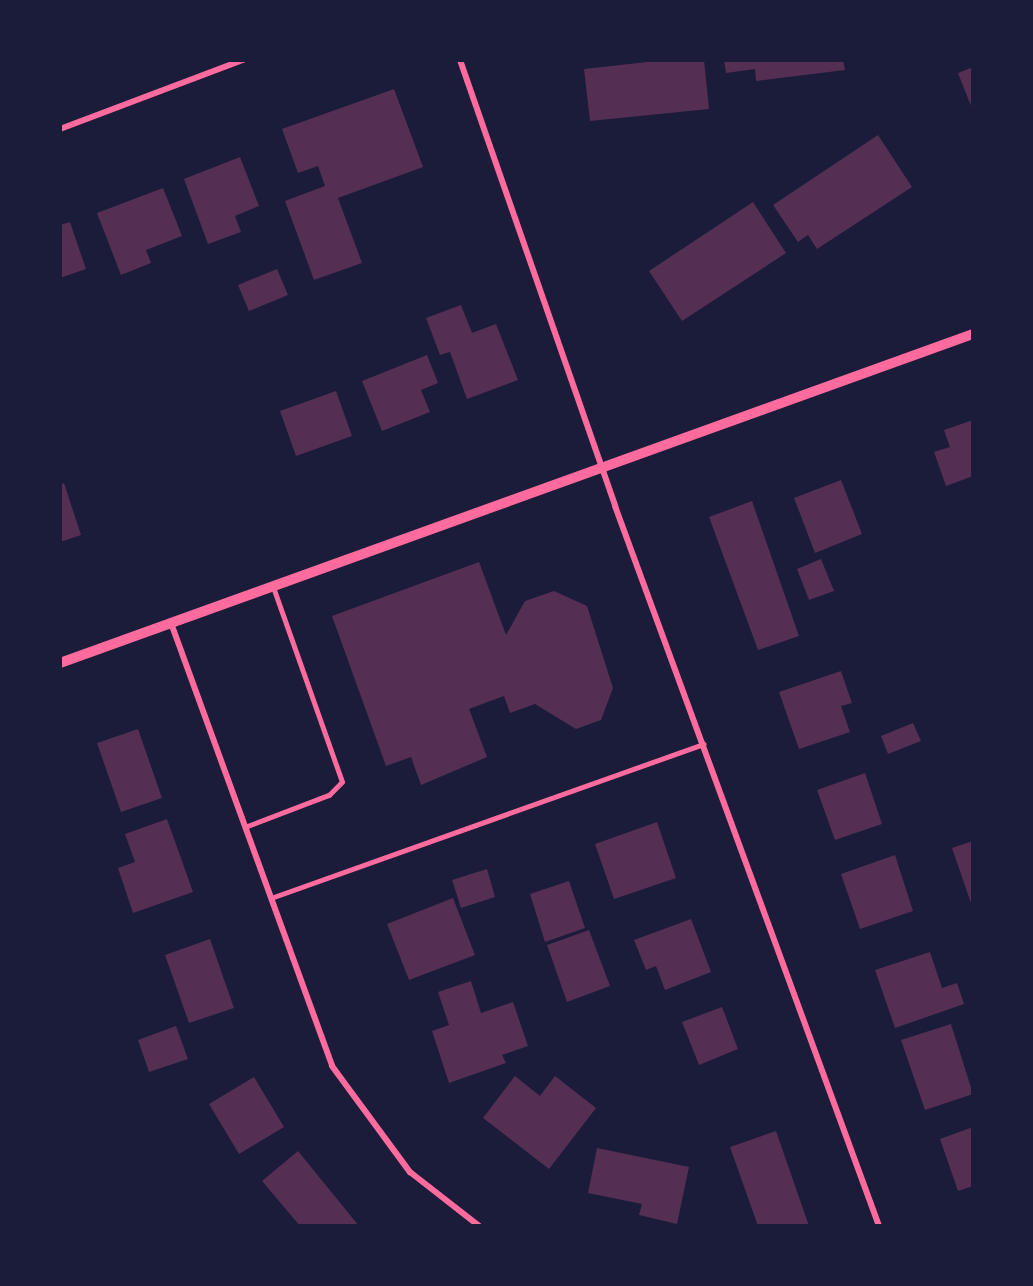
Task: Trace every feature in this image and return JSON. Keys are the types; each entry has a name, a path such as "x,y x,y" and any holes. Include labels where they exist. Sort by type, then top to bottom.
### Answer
{"street":[{"path":"60,129 243,60"},
{"path":"460,60 601,468 879,1226"},
{"path":"60,663 973,334"},
{"path":"171,623 332,1066 410,1172 479,1226"}],"lane":[{"path":"245,827 329,795 342,782 273,587"},
{"path":"271,898 702,744"}],"building":[{"path":"665,60 704,60 709,109 590,121 584,69"},
{"path":"724,60 843,60 845,70 756,81 755,69 726,73"},
{"path":"973,67 973,111 958,73"},
{"path":"394,89 423,167 338,198 362,263 314,280 285,201 325,186 318,166 298,173 282,129"},
{"path":"878,135 912,187 817,249 808,235 798,242 773,205"},
{"path":"240,157 259,206 235,216 241,232 208,244 184,179"},
{"path":"163,188 182,236 146,250 151,263 121,275 97,213"},
{"path":"753,202 786,253 682,321 649,271"},
{"path":"70,222 86,269 60,278 60,225"},
{"path":"277,269 288,295 249,311 238,285"},
{"path":"461,305 472,333 496,324 518,380 467,399 450,352 440,355 426,318"},
{"path":"427,355 438,383 421,390 430,412 382,431 362,381"},
{"path":"336,391 352,436 296,456 280,411"},
{"path":"973,420 973,476 946,486 934,452 950,447 944,430"},
{"path":"841,480 862,534 815,553 794,498"},
{"path":"64,483 81,535 60,542 60,485"},
{"path":"752,501 799,636 758,650 709,517"},
{"path":"821,559 834,591 809,600 797,569"},
{"path":"479,562 506,635 525,601 554,591 587,606 613,688 601,720 576,729 535,704 510,713 504,696 469,709 487,757 421,785 411,757 386,766 332,616"},
{"path":"841,671 852,703 841,706 850,732 799,749 779,692"},
{"path":"913,723 921,741 888,754 881,736"},
{"path":"138,729 162,798 121,812 97,743"},
{"path":"865,773 882,824 835,840 817,790"},
{"path":"167,819 193,892 133,913 118,868 135,862 125,834"},
{"path":"657,822 676,878 614,899 595,844"},
{"path":"973,841 973,909 952,848"},
{"path":"895,855 913,911 860,929 841,874"},
{"path":"487,869 495,897 461,908 452,880"},
{"path":"569,881 585,928 545,942 530,894"},
{"path":"453,898 475,955 409,980 387,924"},
{"path":"691,919 711,972 665,990 656,966 646,970 634,940"},
{"path":"589,930 610,986 567,1002 547,945"},
{"path":"210,939 234,1008 189,1023 165,955"},
{"path":"930,952 942,988 957,983 964,1004 895,1028 875,970"},
{"path":"471,981 481,1013 513,1002 528,1046 502,1055 506,1063 449,1083 432,1031 449,1025 438,992"},
{"path":"722,1007 738,1049 699,1065 682,1022"},
{"path":"951,1024 973,1094 925,1110 901,1040"},
{"path":"176,1026 188,1059 149,1072 138,1040"},
{"path":"515,1076 540,1096 555,1076 596,1108 549,1169 483,1118"},
{"path":"254,1077 284,1127 239,1154 209,1104"},
{"path":"973,1127 973,1186 958,1191 940,1139"},
{"path":"776,1131 809,1226 758,1226 730,1147"},
{"path":"597,1148 689,1167 677,1224 639,1215 642,1204 588,1193"},
{"path":"298,1151 359,1226 300,1226 262,1181"}]}
